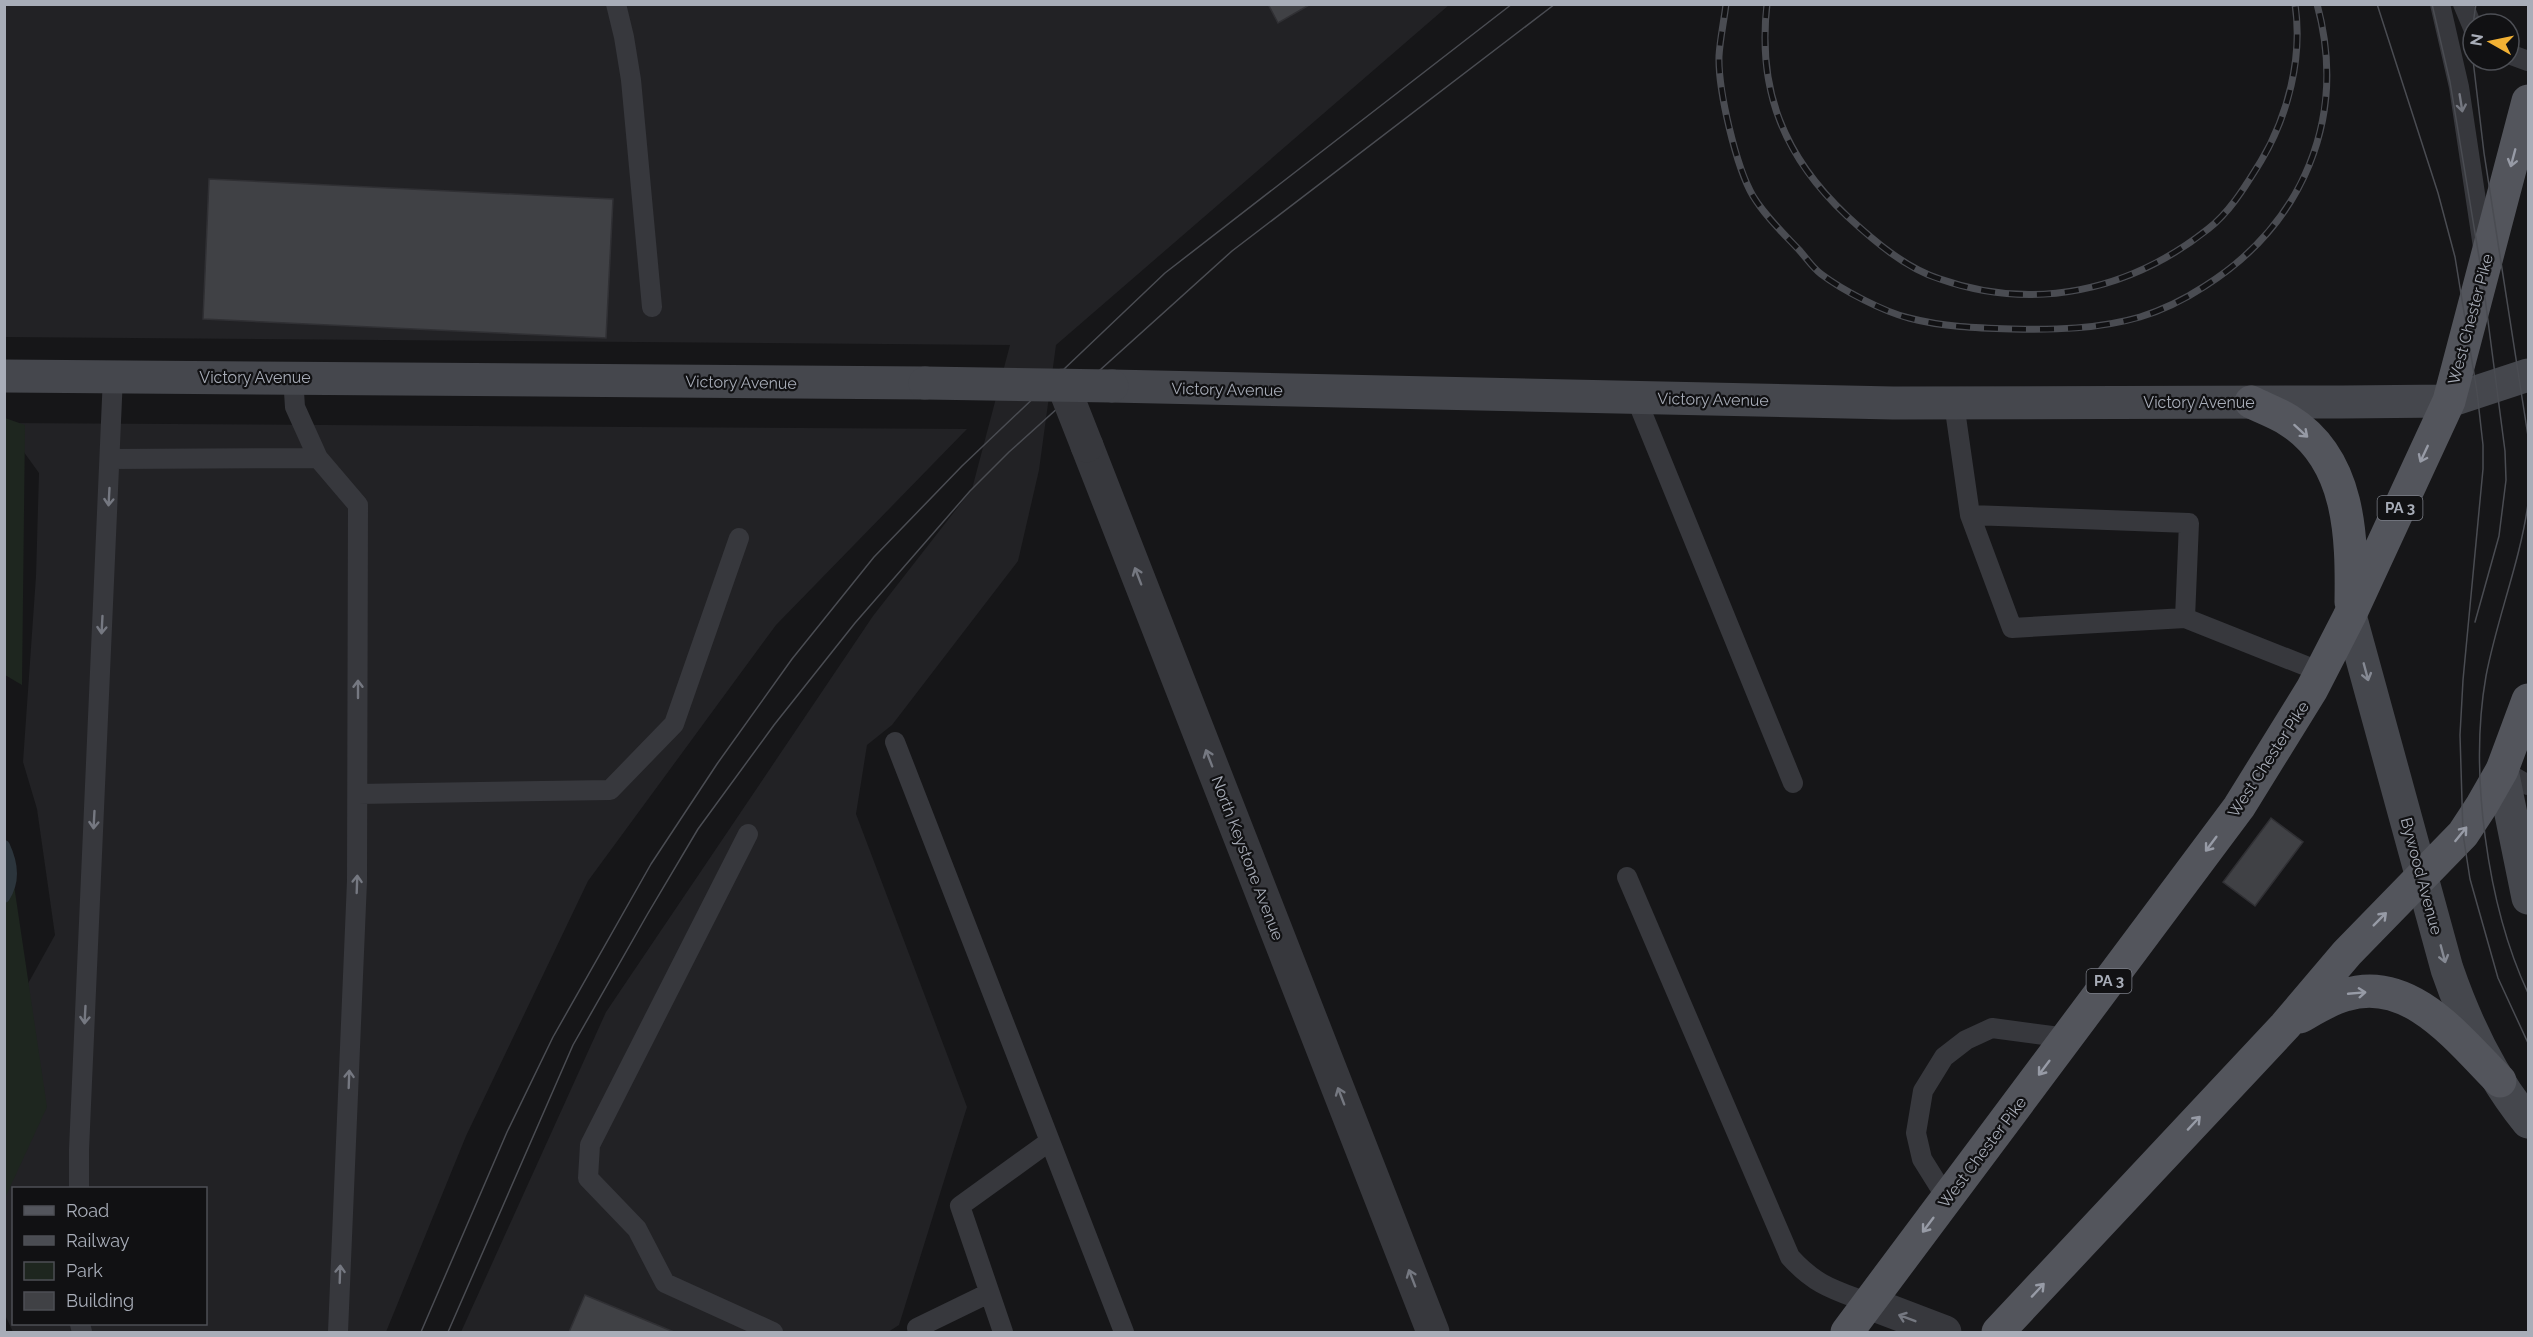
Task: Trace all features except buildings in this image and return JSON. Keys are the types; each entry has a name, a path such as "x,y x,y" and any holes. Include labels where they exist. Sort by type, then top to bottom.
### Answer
{"main road":[{"name":"West Chester Pike","path":"1847,1332 2239,807 2277,749 2321,672 2350,615 2449,400 2529,101"},
{"path":"2251,402 2289,420 2313,441 2333,469 2346,506 2352,550 2350,615"},
{"path":"1998,1332 2285,1026 2347,953 2463,834 2482,805 2515,778 2529,700"},
{"path":"2285,1026 2323,1003 2347,994 2370,992 2394,996 2413,1002 2433,1014 2500,1081"}],"street":[{"name":"Victory Avenue","path":"4,376 925,383 1954,403 2449,400 2529,375"},
{"name":"North Keystone Avenue","path":"1063,385 1433,1332"},
{"name":"Bywood Avenue","path":"2350,615 2447,969 2463,1016 2500,1081 2529,1122"},
{"path":"2515,778 2529,898"},
{"path":"1869,1303 1945,1332"}],"lane":[{"path":"616,4 631,80 652,307"},
{"path":"2440,4 2459,87 2486,263"},
{"path":"79,1187 79,1138 113,376"},
{"path":"293,377 295,407 318,458 358,505 357,881 338,1332"},
{"path":"1636,398 1669,484 1793,783"},
{"path":"1954,403 1971,515 2012,628 2185,618 2321,672"},
{"path":"110,459 318,458"},
{"path":"1971,515 2189,523 2185,618"},
{"path":"358,794 610,790 674,724 739,538"},
{"path":"895,742 1124,1332"},
{"path":"748,834 590,1145 588,1178 638,1229 665,1284 773,1332"},
{"path":"1627,877 1790,1257 1806,1274 1825,1287 1869,1303"},
{"path":"1947,1199 1922,1159 1916,1133 1923,1090 1944,1057 1966,1040 1992,1028 2067,1038"},
{"path":"1003,1332 960,1206 1050,1141"},
{"path":"918,1332 917,1328 989,1293"}],"shaded area":[{"path":"5,5 1449,5 1056,345 1039,470 1018,561 892,725 867,745 856,814 967,1107 899,1325 888,1332 461,1332 606,1012 873,616 972,489 1010,345 5,337"},
{"path":"4,423 967,429 776,625 588,881 466,1136 386,1332 13,1332 5,1315 5,1025 55,935 37,809 23,762 36,576 39,473"}],"green space":[{"path":"5,418 25,425 22,685 5,675"},
{"path":"5,856 11,865 47,1107 5,1198"}],"waterway":[{"path":"4,846 11,872 10,884 4,897"}],"tram line":[{"path":"421,1332 507,1132 553,1037 651,864 717,764 792,659 874,557 962,466 1165,273 1512,4"},
{"path":"448,1332 573,1045 647,915 698,829 774,725 855,623 970,491 1009,452 1232,251 1555,4"},
{"path":"2377,4 2438,193 2455,257 2477,392 2483,445 2483,469 2463,680 2460,735 2463,834 2470,879 2498,978 2528,1043"},
{"path":"2432,4 2450,82 2482,275 2505,451 2506,480 2499,536 2475,622"},
{"path":"2475,12 2476,4"},
{"path":"2474,72 2484,153 2528,436"},
{"path":"2528,504 2520,547 2486,676 2481,714 2480,754 2485,838 2492,879 2502,920 2528,993"}],"railway":[{"path":"1726,4 1719,71 1725,108 1740,167 1753,196 1769,218 1818,272 1851,293 1899,315 1947,325 2028,329 2060,329 2109,324 2157,311 2205,286 2239,261 2268,232 2292,200 2309,164 2321,127 2326,87 2325,46 2317,4"},
{"path":"1767,4 1766,65 1771,93 1791,146 1825,193 1879,244 1914,268 1940,279 1975,289 2011,294 2046,294 2080,290 2114,281 2146,268 2178,250 2208,229 2224,214 2238,197 2271,144 2286,106 2297,45 2295,4"}]}
